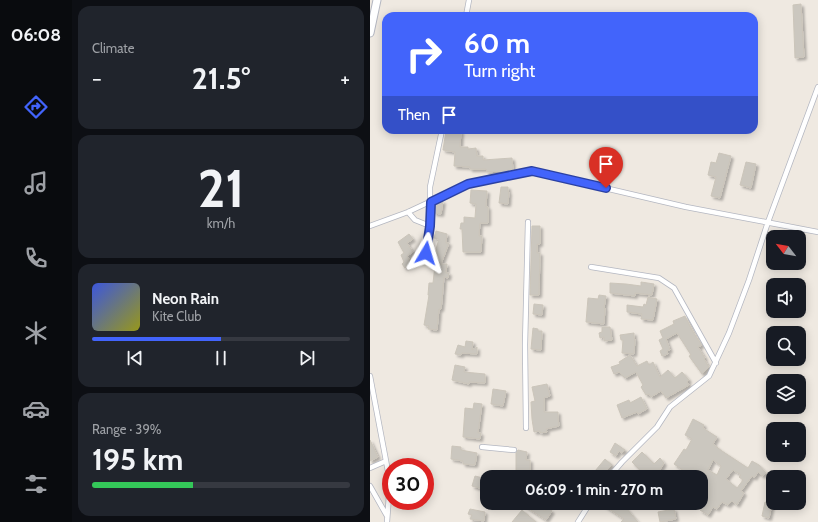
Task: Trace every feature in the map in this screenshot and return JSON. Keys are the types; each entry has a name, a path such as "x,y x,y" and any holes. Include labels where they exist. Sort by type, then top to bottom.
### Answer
{"street":[{"path":"370,33 376,0"},
{"path":"467,12 469,0"},
{"path":"615,470 657,427 670,407 709,376 716,363 749,280 768,222 818,87"},
{"path":"426,253 430,226 430,187 441,134"},
{"path":"370,226 408,212 468,184 532,171 679,206 818,232"},
{"path":"408,212 415,220 430,226"},
{"path":"526,428 525,345 528,222"},
{"path":"591,267 659,278 674,288 716,363"},
{"path":"370,376 385,458"},
{"path":"482,446 514,450"},
{"path":"370,468 382,463"},
{"path":"370,486 387,516"},
{"path":"387,522 388,510"},
{"path":"578,522 586,510"}],"building":[{"path":"801,4 804,57 795,58 793,5"},
{"path":"446,134 461,134 460,147 468,147 468,149 476,148 477,156 483,156 483,160 512,158 513,170 487,172 486,169 470,169 470,167 454,166 455,152 443,150"},
{"path":"719,153 731,156 720,198 711,196 716,177 708,175 711,162 716,163"},
{"path":"746,162 756,164 751,188 740,185"},
{"path":"501,187 508,187 508,204 499,203"},
{"path":"471,190 487,191 486,207 488,207 488,223 480,223 479,236 482,236 481,252 463,252 462,229 460,229 461,223 464,223 464,217 475,218 476,204 470,203"},
{"path":"443,201 441,214 434,213 435,204"},
{"path":"532,226 540,226 540,244 537,244 537,253 540,253 539,295 530,295"},
{"path":"436,231 447,234 446,243 449,243 441,264 447,264 446,273 449,273 448,278 444,277 441,309 439,309 437,330 428,329 429,326 424,325 429,295 429,283 433,283 436,256 434,256 439,239 434,238"},
{"path":"409,234 413,239 407,243 413,252 407,256 412,263 405,268 402,264 404,262 401,255 404,253 398,242"},
{"path":"641,282 654,284 652,295 635,293 635,296 610,293 610,283 641,286"},
{"path":"599,295 606,296 604,324 586,322 588,298 598,299"},
{"path":"648,297 657,299 653,320 641,319 642,314 627,312 627,305 643,307 644,304 646,305"},
{"path":"534,304 543,305 542,315 533,314"},
{"path":"685,316 702,345 698,347 709,367 702,374 689,356 691,355 677,333 666,339 670,350 667,351 668,354 662,356 660,351 663,349 659,340 663,338 660,331 674,324 673,321"},
{"path":"602,327 610,327 612,340 604,341 604,337 600,338 599,333 602,332"},
{"path":"533,328 538,329 538,331 542,331 541,350 531,349"},
{"path":"634,333 634,354 622,353 623,340 621,340 620,335"},
{"path":"466,341 473,342 472,350 477,347 477,354 455,354 458,345 465,347"},
{"path":"630,355 637,366 647,361 649,365 653,362 660,377 668,370 675,378 682,372 689,380 687,382 689,385 666,398 661,391 651,397 649,394 646,395 641,387 643,385 636,372 625,378 619,372 614,374 611,367 620,364 619,362"},
{"path":"455,365 465,367 464,372 485,374 485,383 469,382 469,384 452,380"},
{"path":"547,384 550,396 544,398 544,412 558,412 559,426 546,429 547,432 534,432 531,402 535,401 532,387"},
{"path":"493,389 506,391 503,406 491,404"},
{"path":"641,397 647,409 638,414 637,412 622,418 617,405 629,400 630,403"},
{"path":"474,403 482,404 478,433 481,433 480,439 463,437 465,408 473,409"},
{"path":"693,419 704,425 703,428 717,437 713,444 722,451 748,468 752,461 759,465 766,473 762,476 758,472 754,478 752,476 741,491 744,493 737,505 732,501 728,505 722,502 717,509 713,507 708,515 700,510 708,510 708,470 683,470 674,464 684,449 686,450 692,439 685,435","holes":["713,460 721,466 717,475 708,470","733,470 741,475 739,477 743,480 737,488 726,479"]},
{"path":"370,440 378,457 370,461"},
{"path":"615,443 625,450 622,453 619,451 616,456 610,452"},
{"path":"452,446 461,447 461,450 477,453 475,465 463,464 463,461 451,459"},
{"path":"518,450 527,452 526,460 530,460 530,470 516,470 516,453"},
{"path":"642,452 654,464 660,458 664,463 660,470 640,470 632,462"},
{"path":"605,459 612,465 607,470 596,470"},
{"path":"475,476 480,477 480,488 472,486"},
{"path":"765,502 766,510 771,510 769,518 762,516"},
{"path":"470,509 485,512 484,521 470,519 472,515 468,514"},
{"path":"522,510 536,522 512,522"},
{"path":"531,510 552,511 546,520"},
{"path":"610,510 628,510 638,522 621,522 624,519"},
{"path":"674,510 676,519 660,522 658,512"}],"route":[{"path":"426,253 430,226 431,202 468,184 532,171 606,188"}]}
